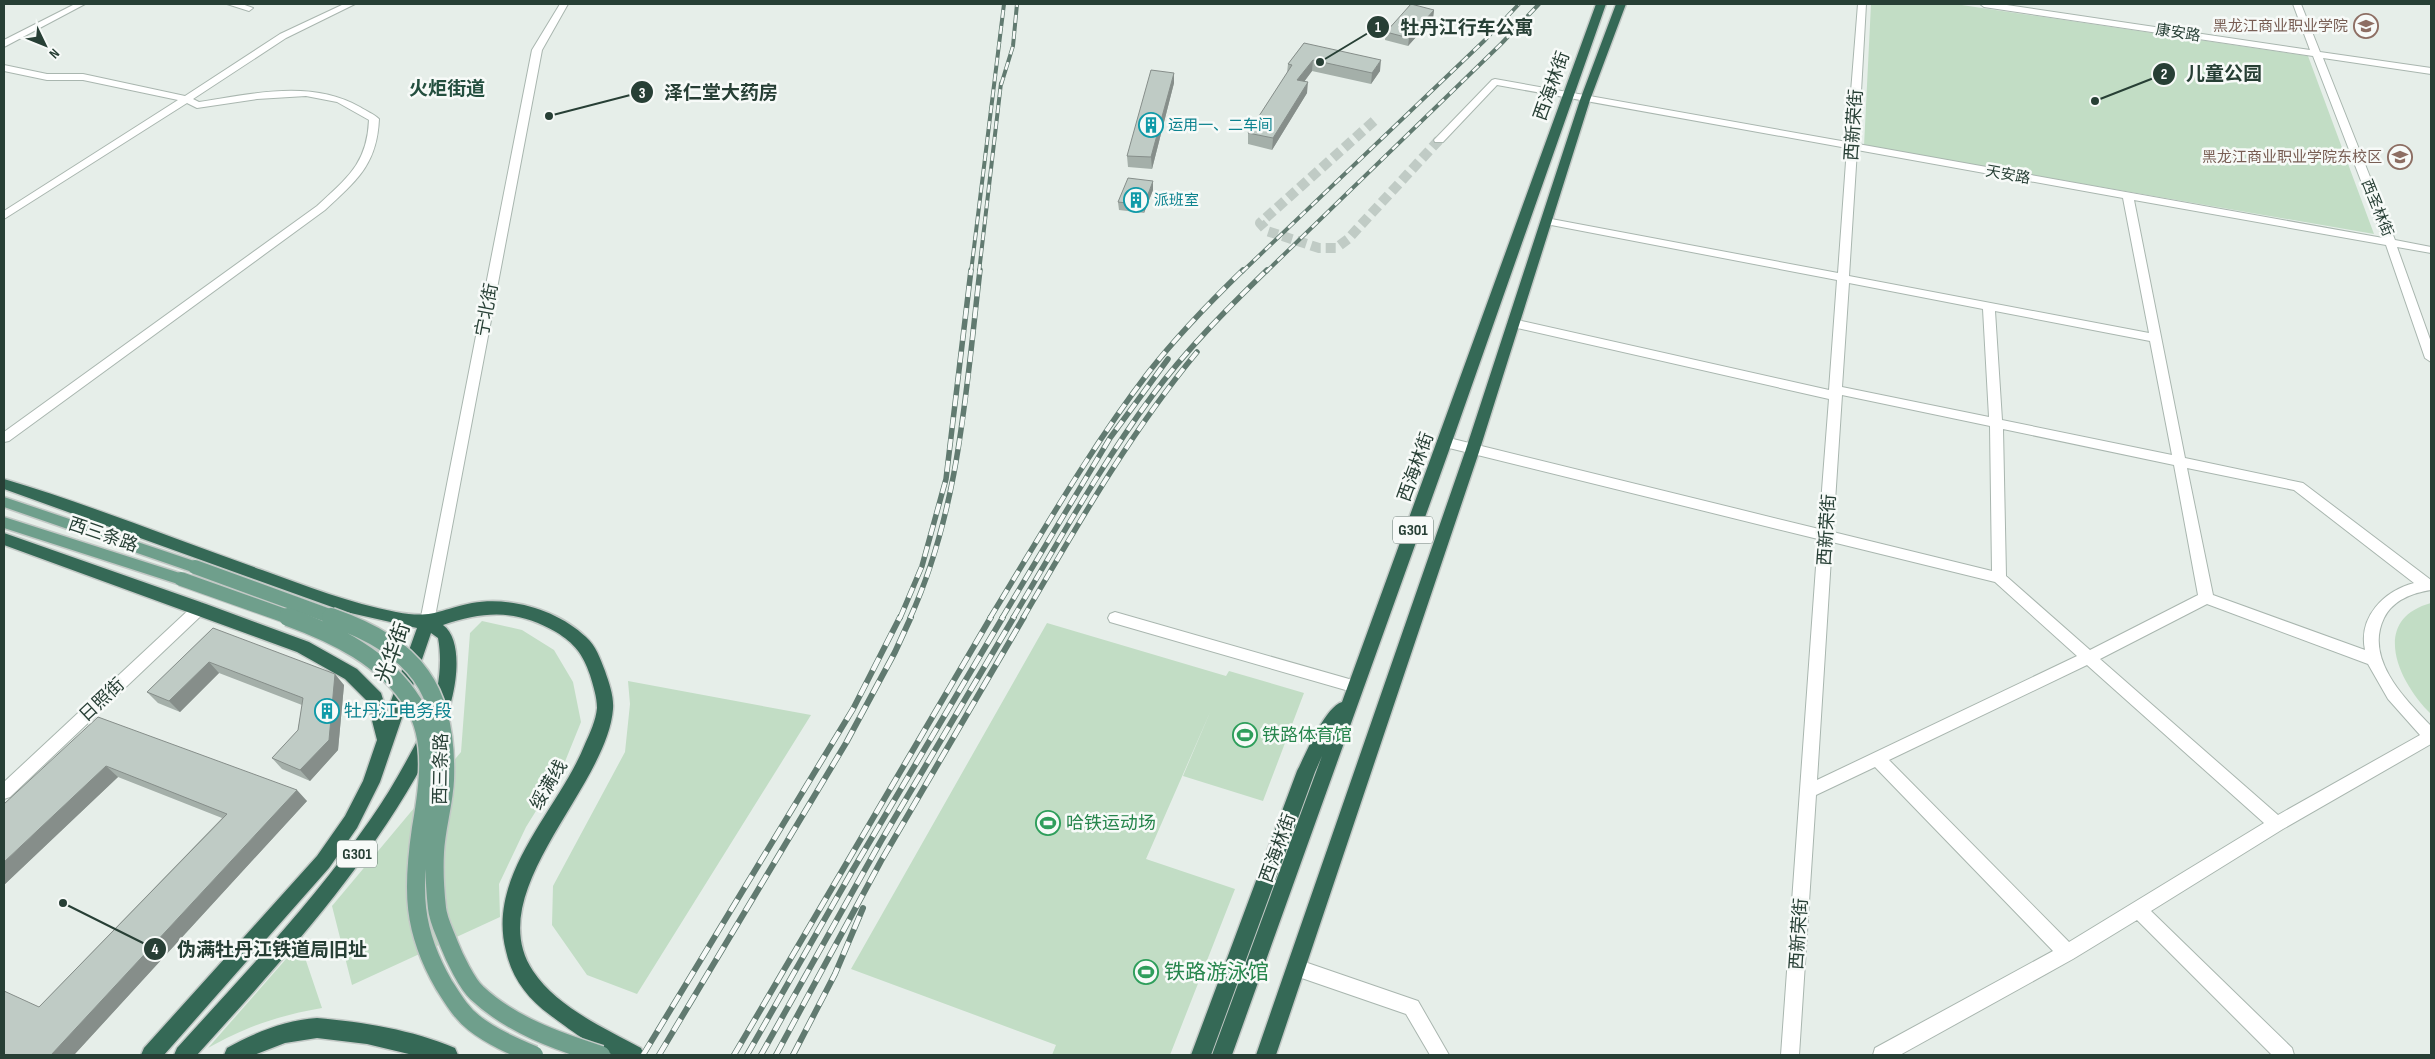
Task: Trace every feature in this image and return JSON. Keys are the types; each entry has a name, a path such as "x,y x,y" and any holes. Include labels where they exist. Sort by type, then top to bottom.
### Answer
{"highway":[{"name":"西海林街","path":"1222,1055 1445,442 1601,4"},
{"name":"西海林街","path":"1266,1055 1473,449 1585,100 1621,4"},
{"path":"4,484 352,608 427,622"},
{"path":"4,539 200,608 303,647 351,674 375,698 386,741"},
{"name":"绥满线","path":"427,622 469,610 500,608 533,614 566,630 589,651 600,678 605,709 594,747 581,775 535,850 522,875 515,899 513,916 514,950 520,968 543,997 562,1012 634,1055"},
{"name":"光华街","path":"150,1055 323,862 351,822 371,782 427,622 445,635 449,651 449,672 438,715 390,807 306,919 184,1055"},
{"name":"G301","path":"1202,1055 1306,771 1326,731 1355,690"},
{"path":"234,1055 283,1034 316,1028 366,1035 448,1055"}],"main road":[{"name":"西三条路","path":"4,502 195,567 338,619 378,637 396,648 419,670 430,688 443,731 445,781 435,851 437,910 453,954 475,992 497,1009 520,1024 566,1044 601,1055"},
{"name":"西三条路","path":"4,522 181,579 316,628 360,650 384,668 410,696 420,716 428,746 429,779 414,895 418,924 426,952 449,994 468,1018 496,1037 534,1055"}],"street":[{"path":"4,44 81,4"},
{"path":"231,4 249,8"},
{"path":"4,216 102,156 257,52 316,17 351,4"},
{"name":"宁北街","path":"427,622 537,50 564,4"},
{"name":"西新荣街","path":"1790,1055 1837,393 1862,4"},
{"name":"康安路","path":"1984,4 2431,71"},
{"name":"西圣林街","path":"2297,4 2390,242 2431,358"},
{"path":"4,68 47,77 83,77 186,99 197,105 257,96 306,93 340,100 374,119 375,140 363,168 321,208 4,438"},
{"name":"天安路","path":"1440,140 1495,82 1585,100 2431,250"},
{"path":"2128,196 2206,598"},
{"path":"1546,221 2156,338"},
{"path":"1989,305 1996,423 1999,578"},
{"path":"1513,323 1837,393 1996,423 2298,486 2429,585"},
{"path":"1445,442 1999,578 2277,824"},
{"path":"1882,1055 2067,953 2277,824 2431,736 2405,710 2386,684 2374,660 2371,637 2375,618 2386,602 2404,592 2429,585"},
{"path":"1809,791 2088,658 2206,598 2374,660"},
{"name":"日照街","path":"4,792 200,608"},
{"path":"1115,618 1355,690"},
{"path":"1878,759 2067,953"},
{"path":"2138,910 2285,1055"},
{"path":"1296,968 1412,1007 1440,1055"}],"green space":[{"path":"1871,4 1955,4 2308,56 2374,234 1864,146"},
{"path":"2431,603 2431,714 2419,701 2401,670 2396,653 2395,637 2400,623 2412,611"},
{"path":"482,621 522,630 554,650 573,682 581,722 562,769 526,827 499,884 500,917 352,985 332,906 461,752 470,633"},
{"name":"哈铁运动场","path":"1047,623 1226,676 1229,671 1304,693 1263,801 1183,776 1211,710 1146,859 1235,889 1170,1055 1052,1055 1056,1045 851,969"},
{"path":"628,681 811,715 637,994 587,975 552,925 553,886 625,752 630,704"},
{"path":"300,943 322,1008 263,1023 208,1048"}],"building":[{"path":"1411,4 1434,10 1409,38 1386,32"},
{"path":"1304,43 1381,60 1372,73 1313,60 1297,80 1308,82 1273,138 1248,133 1292,65 1288,64"},
{"name":"运用一、二车间","path":"1151,70 1174,73 1151,157 1127,156"},
{"path":"1128,178 1153,181 1144,205 1118,202"},
{"name":"牡丹江电务段","path":"213,628 335,674 329,740 300,770 272,758 298,730 303,698 209,662 169,701 147,692"},
{"path":"98,717 297,790 51,1055 4,1055 4,991 39,1007 227,814 106,766 4,862 4,804"}],"tunnel":[{"path":"1374,121 1260,223 1267,231 1319,248 1336,248 1348,239 1439,140"}],"railway":[{"path":"971,272 1004,4"},
{"path":"1001,85 1013,46 1017,4"},
{"path":"1242,272 1485,40 1519,4"},
{"path":"1266,272 1501,44 1539,4"},
{"path":"979,272 1001,83"},
{"path":"900,618 922,566 946,479 971,270"},
{"path":"910,618 927,576 940,534 950,491 965,403 980,270"},
{"path":"990,618 1066,493 1126,402 1182,333 1243,270"},
{"path":"1013,618 1097,477 1152,396 1193,346 1267,270"},
{"path":"1023,618 1126,448 1172,383 1197,352"},
{"path":"1002,618 1110,438 1168,359"},
{"path":"643,1055 853,709 900,617"},
{"path":"659,1055 846,743 895,652 911,617"},
{"path":"734,1055 991,617"},
{"path":"747,1055 851,873 1003,617"},
{"path":"761,1055 881,841 1014,617"},
{"path":"776,1055 881,861 1024,617"},
{"path":"793,1055 835,974 863,908"}],"place":[{"name":"黑龙江商业职业学院","path":"2366,26"},
{"name":"牡丹江行车公寓","path":"1320,62"},
{"name":"儿童公园","path":"2095,101"},
{"name":"泽仁堂大药房","path":"549,116"},
{"name":"运用一、二车间","path":"1151,125"},
{"name":"黑龙江商业职业学院东校区","path":"2400,157"},
{"name":"派班室","path":"1136,200"},
{"name":"牡丹江电务段","path":"327,711"},
{"name":"铁路体育馆","path":"1245,735"},
{"name":"哈铁运动场","path":"1048,823"},
{"name":"伪满牡丹江铁道局旧址","path":"63,903"},
{"name":"铁路游泳馆","path":"1146,972"}],"district":[{"name":"火炬街道","path":"447,89"}]}
